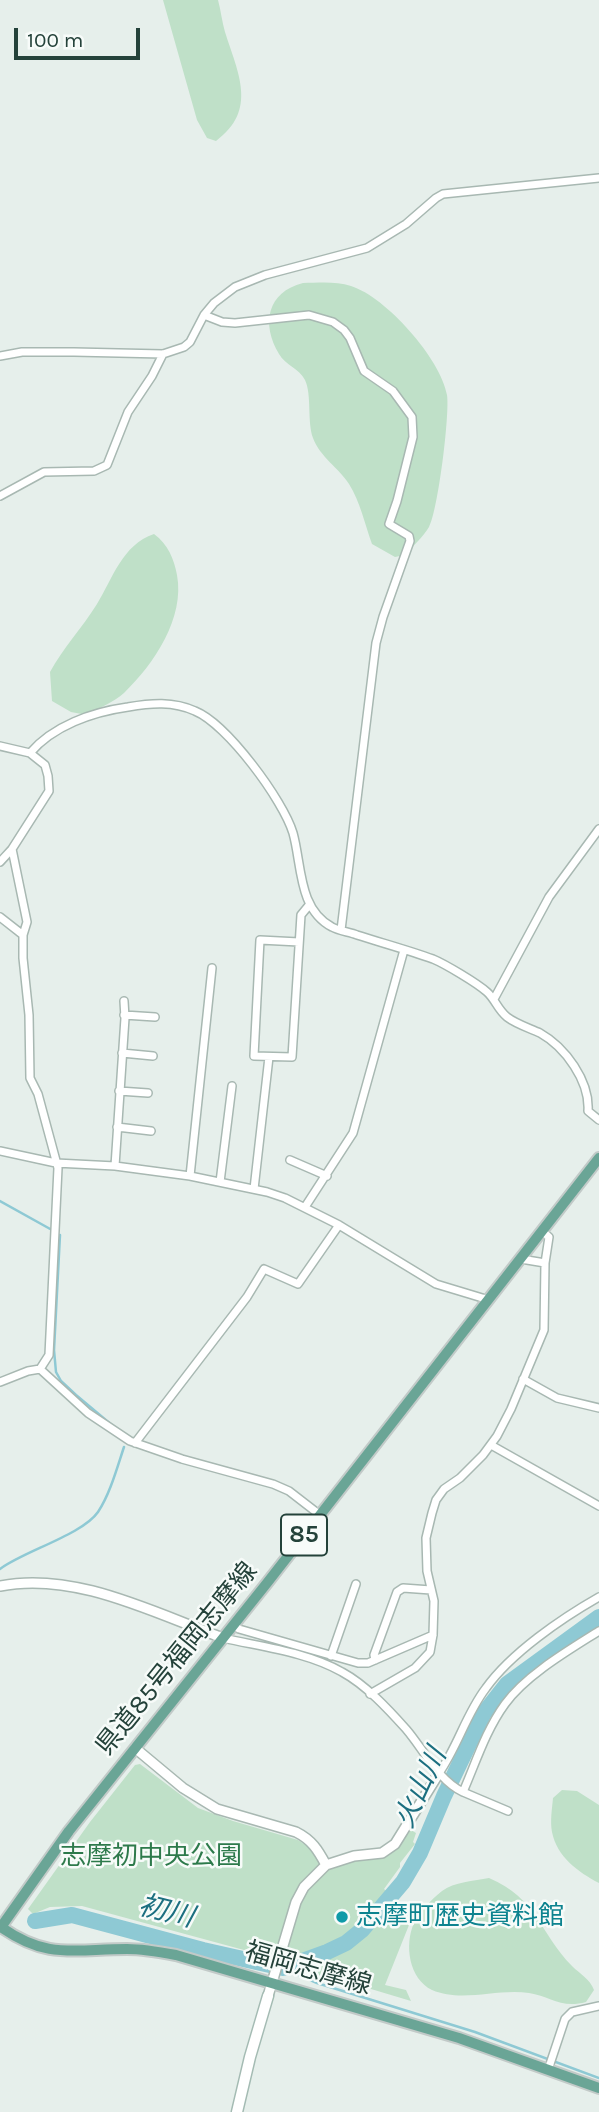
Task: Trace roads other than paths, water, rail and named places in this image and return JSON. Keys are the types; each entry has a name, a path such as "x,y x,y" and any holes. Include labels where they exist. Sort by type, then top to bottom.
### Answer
{"main road":[{"name":"県道85号福岡志摩線","path":"0,1927 69,1831 234,1625 599,1158"},
{"name":"福岡志摩線","path":"0,1927 38,1948 68,1952 128,1949 154,1951 459,2038 599,2088"},
{"path":"237,2112 268,1996"}],"street":[{"path":"0,356 22,352 163,354 190,342 204,315 223,295 247,280 367,248 406,224 443,194 599,178"},
{"path":"204,315 222,322 235,323 309,315 333,322 350,338 364,371 400,398 412,417 413,437 397,501 388,524 409,536 410,541 376,643 341,930"},
{"path":"0,496 44,472 94,471 107,465 124,420 163,354"},
{"path":"30,753 38,743 75,721 95,713 159,702 194,710 203,715 244,753 274,796 292,830 303,888 310,904 332,927 436,960 486,991 509,1019 542,1035 556,1046 580,1076 589,1102 588,1111 599,1120"},
{"path":"0,746 30,753 44,765 49,791 12,849 0,862"},
{"path":"494,999 543,906 599,829"},
{"path":"12,849 27,922 23,935 29,1004 30,1078 38,1094 58,1168 49,1355 40,1370"},
{"path":"299,942 260,940 254,1056 292,1057 301,915 310,904"},
{"path":"0,917 23,935"},
{"path":"305,1208 354,1133 404,950"},
{"path":"190,1176 212,968"},
{"path":"115,1166 124,1001"},
{"path":"124,1015 155,1017"},
{"path":"122,1053 153,1056"},
{"path":"254,1189 269,1057"},
{"path":"220,1182 232,1086"},
{"path":"119,1091 148,1093"},
{"path":"117,1127 151,1130"},
{"path":"0,1151 56,1163 115,1166 190,1176 285,1198 339,1225 436,1284 489,1300"},
{"path":"290,1160 327,1176"},
{"path":"135,1443 247,1297 264,1269 298,1284 339,1225"},
{"path":"370,1694 415,1668 430,1652 434,1601 427,1571 426,1538 436,1500 444,1489 474,1465 491,1445 511,1409 544,1330 544,1263 549,1237 543,1232"},
{"path":"521,1259 544,1263"},
{"path":"0,1382 28,1371 40,1370 88,1413 119,1436 182,1459 273,1484 289,1491 320,1515"},
{"path":"523,1379 557,1398 599,1408"},
{"path":"491,1445 599,1506"},
{"path":"0,1586 39,1582 88,1589 223,1637 316,1661 340,1671 370,1694 404,1727 441,1774 461,1791 508,1811"},
{"path":"331,1656 356,1584"},
{"path":"375,1660 374,1655 397,1592 403,1588 432,1590"},
{"path":"268,1996 296,1902 304,1886 326,1865 354,1856 382,1853 395,1844 441,1774 487,1686 518,1655 556,1624 599,1597"},
{"path":"234,1625 239,1629 358,1663 375,1660 433,1635"},
{"path":"461,1791 493,1724 507,1702 567,1652 599,1631"},
{"path":"135,1748 183,1788 217,1809 306,1837 326,1865"},
{"path":"549,2068 565,2019 572,2012 599,2006"}],"waterway":[{"path":"0,1201 52,1230"},
{"path":"60,1235 54,1350 56,1372 61,1381 113,1426"},
{"path":"0,1569 90,1520 106,1497 124,1447"},
{"name":"火山川","path":"35,1921 72,1915 283,1968 346,1943 362,1930 403,1882 420,1853 484,1713 507,1684 599,1617"},
{"path":"283,1968 317,1983 475,2032 599,2078"}],"place":[{"name":"志摩町歴史資料館","path":"342,1917"}],"park label":[{"name":"志摩初中央公園","path":"151,1857"}],"water label":[{"name":"初川","path":"166,1912"}]}
